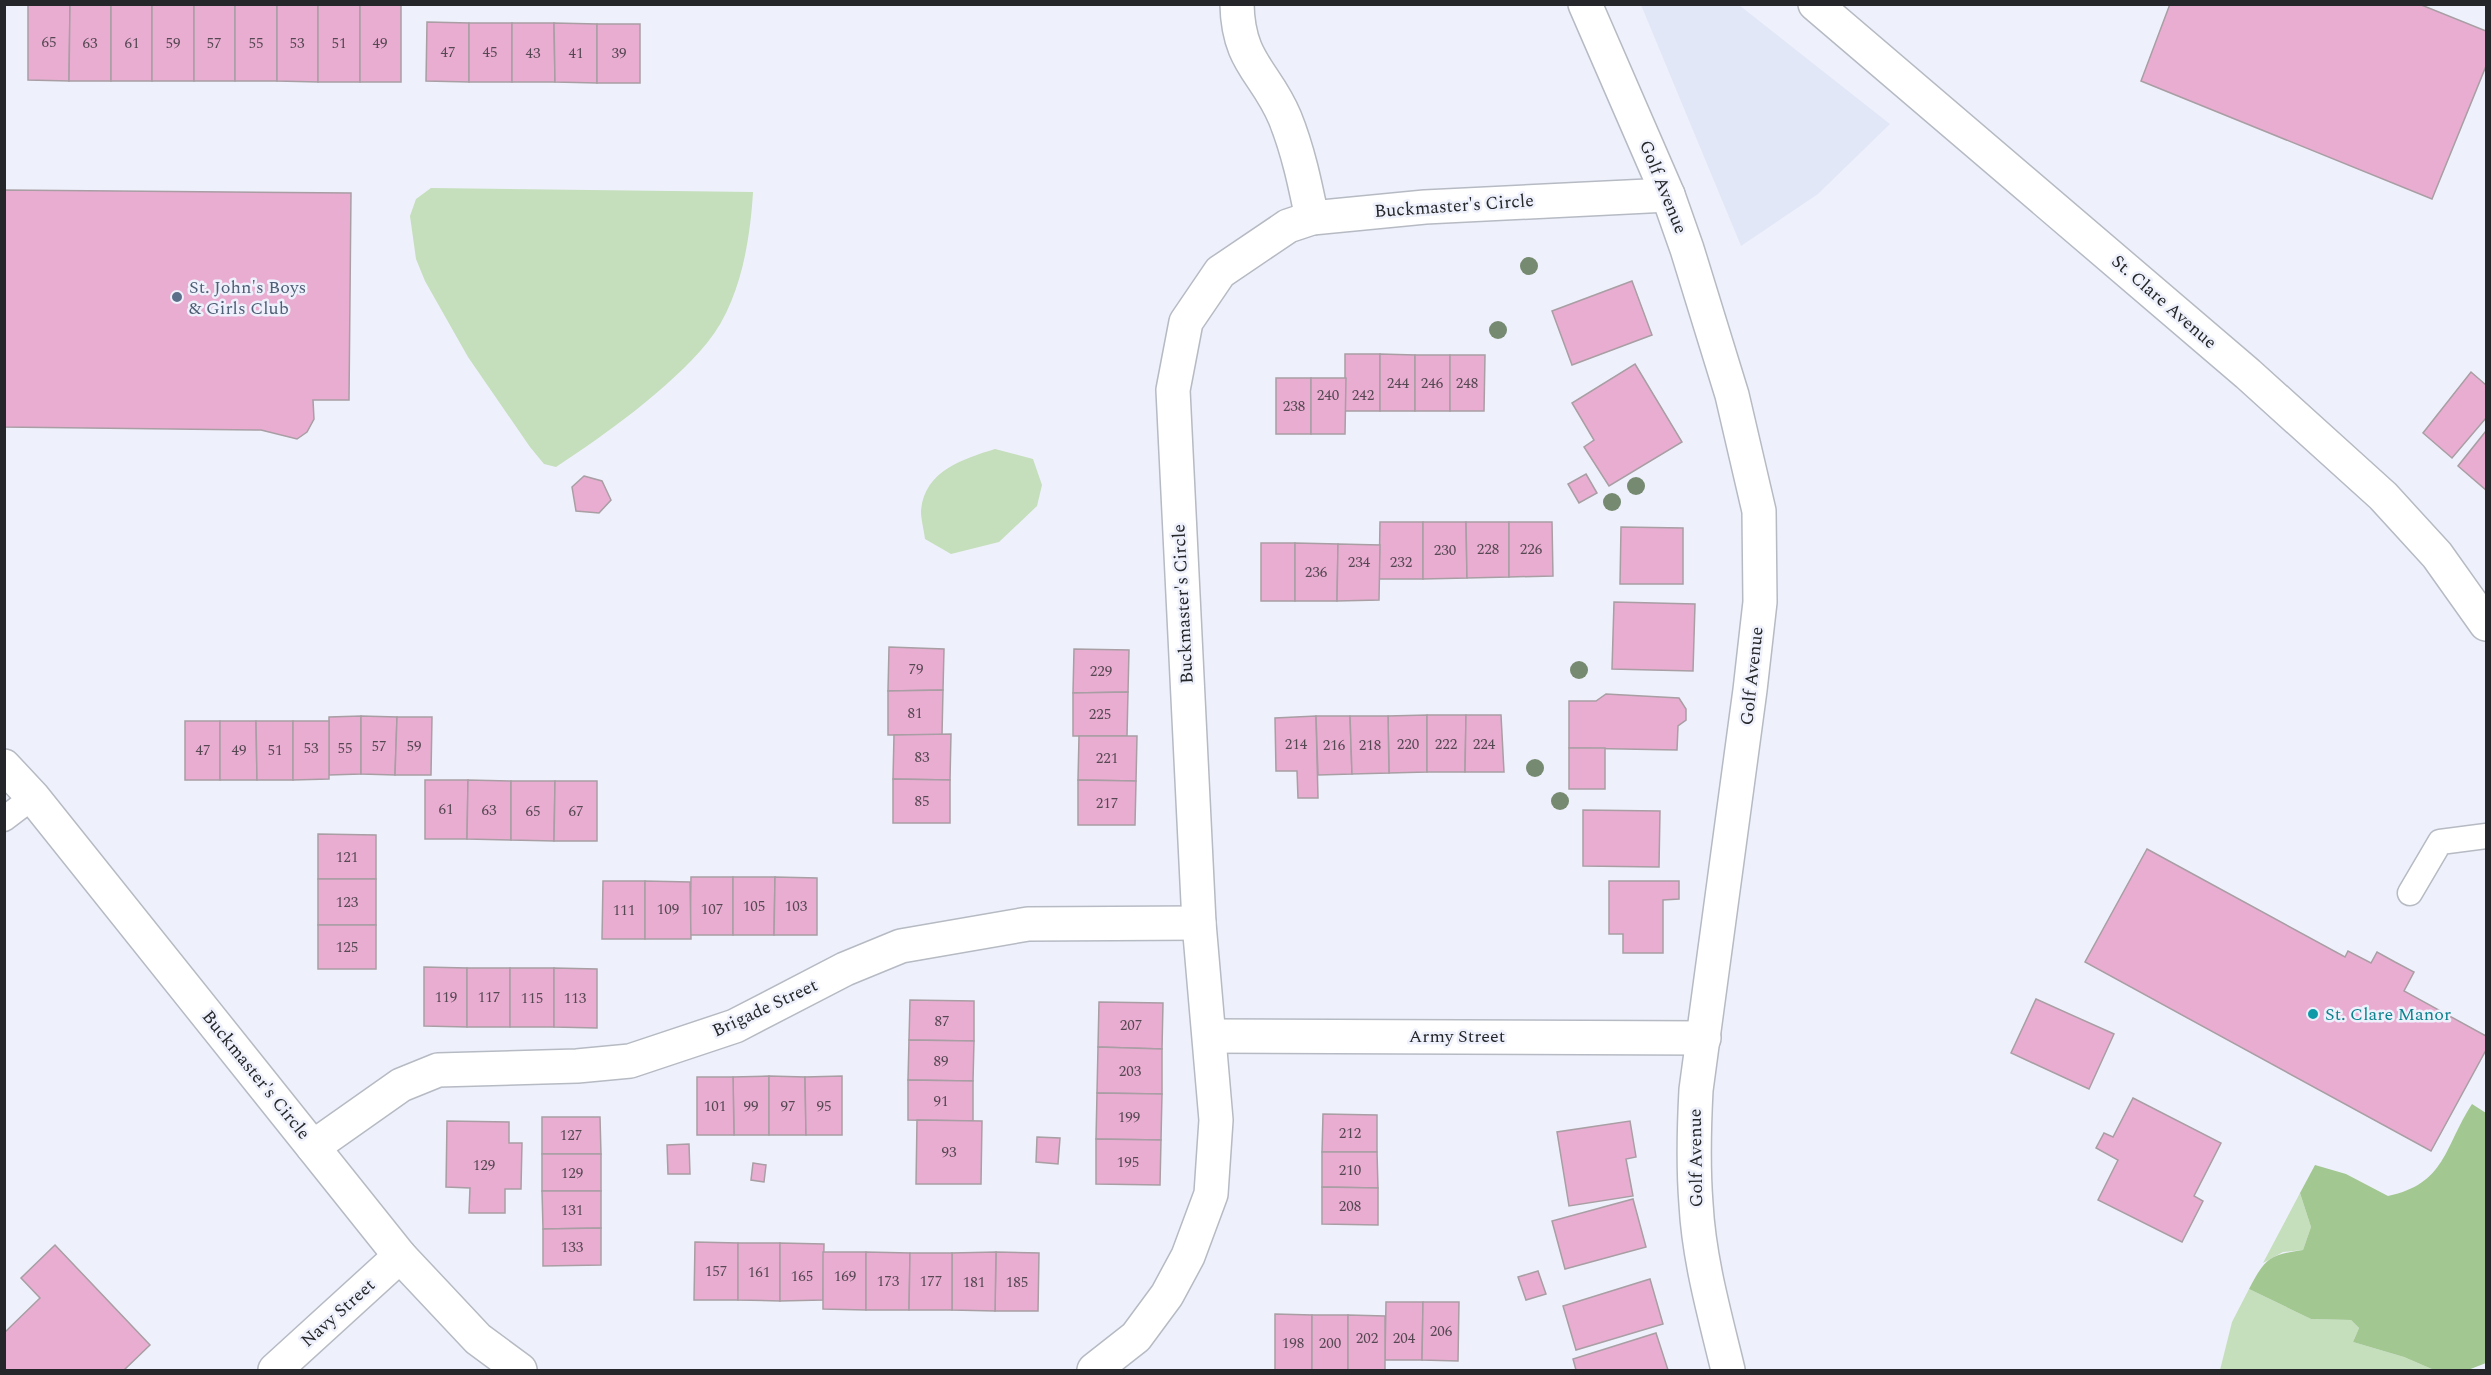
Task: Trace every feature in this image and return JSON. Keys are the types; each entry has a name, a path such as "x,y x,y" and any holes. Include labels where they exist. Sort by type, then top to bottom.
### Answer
{"street":[{"path":"1237,4 1237,27 1245,52 1284,116 1312,218"},
{"name":"Golf Avenue","path":"1585,4 1668,195 1732,395 1759,511 1757,624 1743,756 1696,1090 1694,1151 1696,1207 1709,1291 1728,1371"},
{"name":"St. Clare Avenue","path":"1815,4 2248,374 2383,496 2437,555 2487,624"},
{"name":"Buckmaster's Circle","path":"1094,1371 1136,1337 1167,1295 1188,1256 1211,1194 1216,1120 1199,922 1173,390 1186,322 1220,272 1288,226 1312,218 1437,206 1668,195"},
{"name":"Buckmaster's Circle","path":"4,766 33,797 400,1256 478,1339 520,1371"},
{"name":"Brigade Street","path":"313,1147 401,1085 438,1070 577,1066 630,1061 735,1026 845,969 901,946 1028,924 1199,922"},
{"name":"Army Street","path":"1210,1036 1704,1038"},
{"name":"Navy Street","path":"275,1371 400,1256"}],"lane":[{"path":"4,819 33,797"},
{"path":"2410,893 2440,842 2487,836"}],"shaded area":[{"path":"1641,5 1739,5 1890,124 1818,194 1741,246"}],"green space":[{"path":"431,188 753,192 746,251 735,291 728,310 707,343 656,394 616,426 556,467 544,464 530,447 468,357 425,281 416,259 410,216 416,199"},
{"path":"995,449 1033,459 1042,485 1037,506 999,542 951,554 925,539 921,511 929,486 937,476 958,462"},
{"path":"2472,1104 2486,1113 2486,1363 2468,1370 2434,1370 2404,1357 2353,1342 2359,1328 2351,1320 2311,1319 2249,1289 2259,1271 2269,1260 2282,1254 2303,1250 2311,1227 2300,1193 2315,1165 2346,1174 2388,1196 2407,1190 2422,1183 2433,1173"},
{"path":"2300,1193 2311,1227 2303,1250 2283,1252 2263,1263"},
{"path":"2249,1289 2311,1319 2351,1320 2359,1328 2353,1342 2404,1357 2434,1370 2220,1370 2232,1322"}],"building":[{"path":"28,4 70,4 69,81 28,80"},
{"path":"70,4 111,4 111,81 69,81"},
{"path":"111,4 152,4 152,81 111,81"},
{"path":"152,4 194,4 194,81 152,81"},
{"path":"194,4 235,4 235,81 194,81"},
{"path":"235,4 277,4 277,81 235,81"},
{"path":"277,4 318,4 318,82 277,81"},
{"path":"318,4 360,4 360,82 318,82"},
{"path":"360,4 401,4 401,82 360,82"},
{"path":"2170,4 2419,4 2486,31 2486,66 2432,199 2141,81"},
{"path":"427,22 469,23 469,82 426,81"},
{"path":"469,23 512,23 512,82 469,82"},
{"path":"512,23 554,23 555,82 512,82"},
{"path":"554,23 597,24 597,83 555,82"},
{"path":"597,24 640,24 640,83 597,83"},
{"name":"St. John's Boys & Girls Club","path":"4,190 351,193 349,400 313,400 314,419 307,432 297,439 261,430 4,427"},
{"path":"1632,281 1652,335 1572,365 1552,311"},
{"path":"1345,354 1380,354 1380,411 1345,411"},
{"path":"1380,354 1415,355 1415,411 1380,411"},
{"path":"1415,355 1450,355 1450,411 1415,411"},
{"path":"1450,355 1485,355 1484,411 1450,411"},
{"path":"1635,364 1682,442 1609,486 1584,447 1594,440 1572,403"},
{"path":"2471,372 2486,385 2486,418 2452,458 2423,433"},
{"path":"1276,378 1311,378 1311,434 1276,434"},
{"path":"1311,378 1346,378 1345,434 1311,434"},
{"path":"2486,431 2486,490 2458,466"},
{"path":"1586,474 1597,493 1579,503 1568,484"},
{"path":"584,476 602,481 611,500 599,513 576,511 572,487"},
{"path":"1380,522 1423,522 1423,579 1379,579"},
{"path":"1423,522 1466,522 1467,578 1423,579"},
{"path":"1466,522 1509,522 1509,577 1467,578"},
{"path":"1509,522 1552,522 1553,576 1509,577"},
{"path":"1621,527 1683,528 1683,584 1620,584"},
{"path":"1261,543 1295,543 1295,601 1261,601"},
{"path":"1295,543 1338,544 1337,601 1295,601"},
{"path":"1338,544 1380,545 1379,600 1337,601"},
{"path":"1614,602 1695,604 1693,671 1612,669"},
{"path":"889,647 944,649 943,690 888,691"},
{"path":"1074,649 1129,650 1128,692 1073,693"},
{"path":"943,690 942,735 888,735 888,691"},
{"path":"1128,692 1127,736 1073,736 1073,693"},
{"path":"1606,694 1679,698 1686,709 1686,720 1678,726 1677,750 1569,748 1569,701 1596,701"},
{"path":"1427,715 1427,772 1389,773 1388,716"},
{"path":"1427,715 1466,715 1465,772 1427,772"},
{"path":"1466,715 1501,715 1504,772 1465,772"},
{"path":"361,716 361,774 329,775 329,717"},
{"path":"361,716 397,717 395,775 361,774"},
{"path":"1316,716 1318,798 1298,798 1297,771 1276,771 1275,718"},
{"path":"1316,716 1350,716 1352,774 1318,775"},
{"path":"1350,716 1388,716 1389,773 1352,774"},
{"path":"397,717 432,717 431,775 395,775"},
{"path":"185,721 220,721 220,780 185,780"},
{"path":"220,721 256,721 257,780 220,780"},
{"path":"256,721 293,721 293,780 257,780"},
{"path":"293,721 329,721 329,779 293,780"},
{"path":"951,734 950,780 893,779 894,735"},
{"path":"1079,736 1137,736 1136,781 1078,780"},
{"path":"1569,748 1605,748 1605,789 1569,789"},
{"path":"893,779 950,780 950,823 893,823"},
{"path":"425,780 468,780 467,839 425,839"},
{"path":"468,780 511,781 511,840 467,839"},
{"path":"1078,780 1136,781 1135,825 1078,825"},
{"path":"511,781 555,781 554,841 511,840"},
{"path":"555,781 597,781 597,841 554,841"},
{"path":"1583,810 1660,811 1659,867 1583,866"},
{"path":"318,834 376,835 376,879 318,879"},
{"name":"St. Clare Manor","path":"2147,849 2345,957 2348,951 2371,963 2377,952 2414,972 2404,991 2486,1036 2486,1050 2431,1151 2085,962"},
{"path":"691,877 733,877 733,935 690,935"},
{"path":"733,877 775,877 774,935 733,935"},
{"path":"775,877 817,878 817,935 774,935"},
{"path":"318,879 376,879 376,925 318,925"},
{"path":"603,881 645,881 645,939 602,939"},
{"path":"645,881 690,882 691,939 645,939"},
{"path":"1609,881 1679,881 1679,899 1663,900 1663,953 1623,953 1623,934 1609,934"},
{"path":"318,925 376,925 376,969 318,969"},
{"path":"424,967 467,968 467,1027 424,1026"},
{"path":"467,968 510,968 510,1027 467,1027"},
{"path":"510,968 554,968 554,1027 510,1027"},
{"path":"554,968 597,969 597,1028 554,1027"},
{"path":"2036,999 2114,1034 2089,1089 2011,1053"},
{"path":"910,1000 974,1001 974,1041 909,1040"},
{"path":"1099,1002 1163,1003 1162,1049 1098,1047"},
{"path":"909,1040 974,1041 973,1081 908,1080"},
{"path":"1098,1047 1162,1049 1162,1094 1097,1093"},
{"path":"769,1076 769,1135 734,1135 733,1077"},
{"path":"769,1076 805,1077 806,1135 769,1135"},
{"path":"842,1076 842,1135 806,1135 805,1077"},
{"path":"697,1077 733,1077 734,1135 697,1135"},
{"path":"908,1080 973,1081 973,1121 908,1120"},
{"path":"1097,1093 1162,1094 1161,1140 1096,1139"},
{"path":"2133,1098 2221,1143 2194,1196 2203,1201 2182,1242 2098,1200 2118,1160 2096,1148 2104,1133 2113,1137"},
{"path":"1323,1114 1377,1115 1377,1152 1322,1152"},
{"path":"542,1117 600,1117 601,1154 542,1154"},
{"path":"917,1120 982,1121 981,1184 916,1184"},
{"path":"447,1121 509,1122 509,1143 522,1143 521,1189 505,1189 505,1213 469,1213 470,1188 446,1187"},
{"path":"1630,1121 1636,1157 1626,1159 1633,1196 1569,1206 1557,1132"},
{"path":"1037,1137 1060,1138 1058,1164 1036,1162"},
{"path":"1096,1139 1161,1140 1160,1185 1096,1184"},
{"path":"689,1144 690,1174 668,1174 667,1145"},
{"path":"1322,1152 1377,1152 1378,1188 1322,1187"},
{"path":"542,1154 601,1154 601,1191 542,1191"},
{"path":"753,1163 766,1165 764,1182 751,1180"},
{"path":"1322,1187 1378,1188 1378,1225 1322,1224"},
{"path":"542,1191 601,1191 601,1228 543,1229"},
{"path":"1633,1199 1646,1247 1565,1269 1552,1221"},
{"path":"601,1228 601,1265 543,1266 543,1229"},
{"path":"695,1242 738,1243 738,1300 694,1300"},
{"path":"738,1243 780,1243 780,1301 738,1300"},
{"path":"780,1243 824,1244 823,1300 780,1301"},
{"path":"55,1245 150,1345 124,1370 4,1370 4,1333 40,1298 21,1278"},
{"path":"823,1252 866,1252 866,1310 823,1309"},
{"path":"866,1252 910,1253 909,1310 866,1310"},
{"path":"996,1252 1039,1253 1038,1311 995,1311"},
{"path":"996,1252 995,1311 952,1310 952,1253"},
{"path":"910,1253 952,1253 952,1310 909,1310"},
{"path":"1538,1271 1546,1294 1526,1300 1518,1277"},
{"path":"1650,1279 1663,1324 1576,1350 1563,1306"},
{"path":"1386,1302 1423,1302 1422,1360 1385,1360"},
{"path":"1423,1302 1459,1302 1458,1361 1422,1360"},
{"path":"1275,1314 1312,1315 1312,1370 1275,1370"},
{"path":"1312,1315 1348,1315 1348,1370 1312,1370"},
{"path":"1348,1315 1385,1316 1385,1370 1348,1370"},
{"path":"1656,1333 1668,1370 1576,1370 1573,1359"}],"place":[{"name":"St. John's Boys & Girls Club","path":"177,297"},
{"name":"St. Clare Manor","path":"2313,1014"}]}
